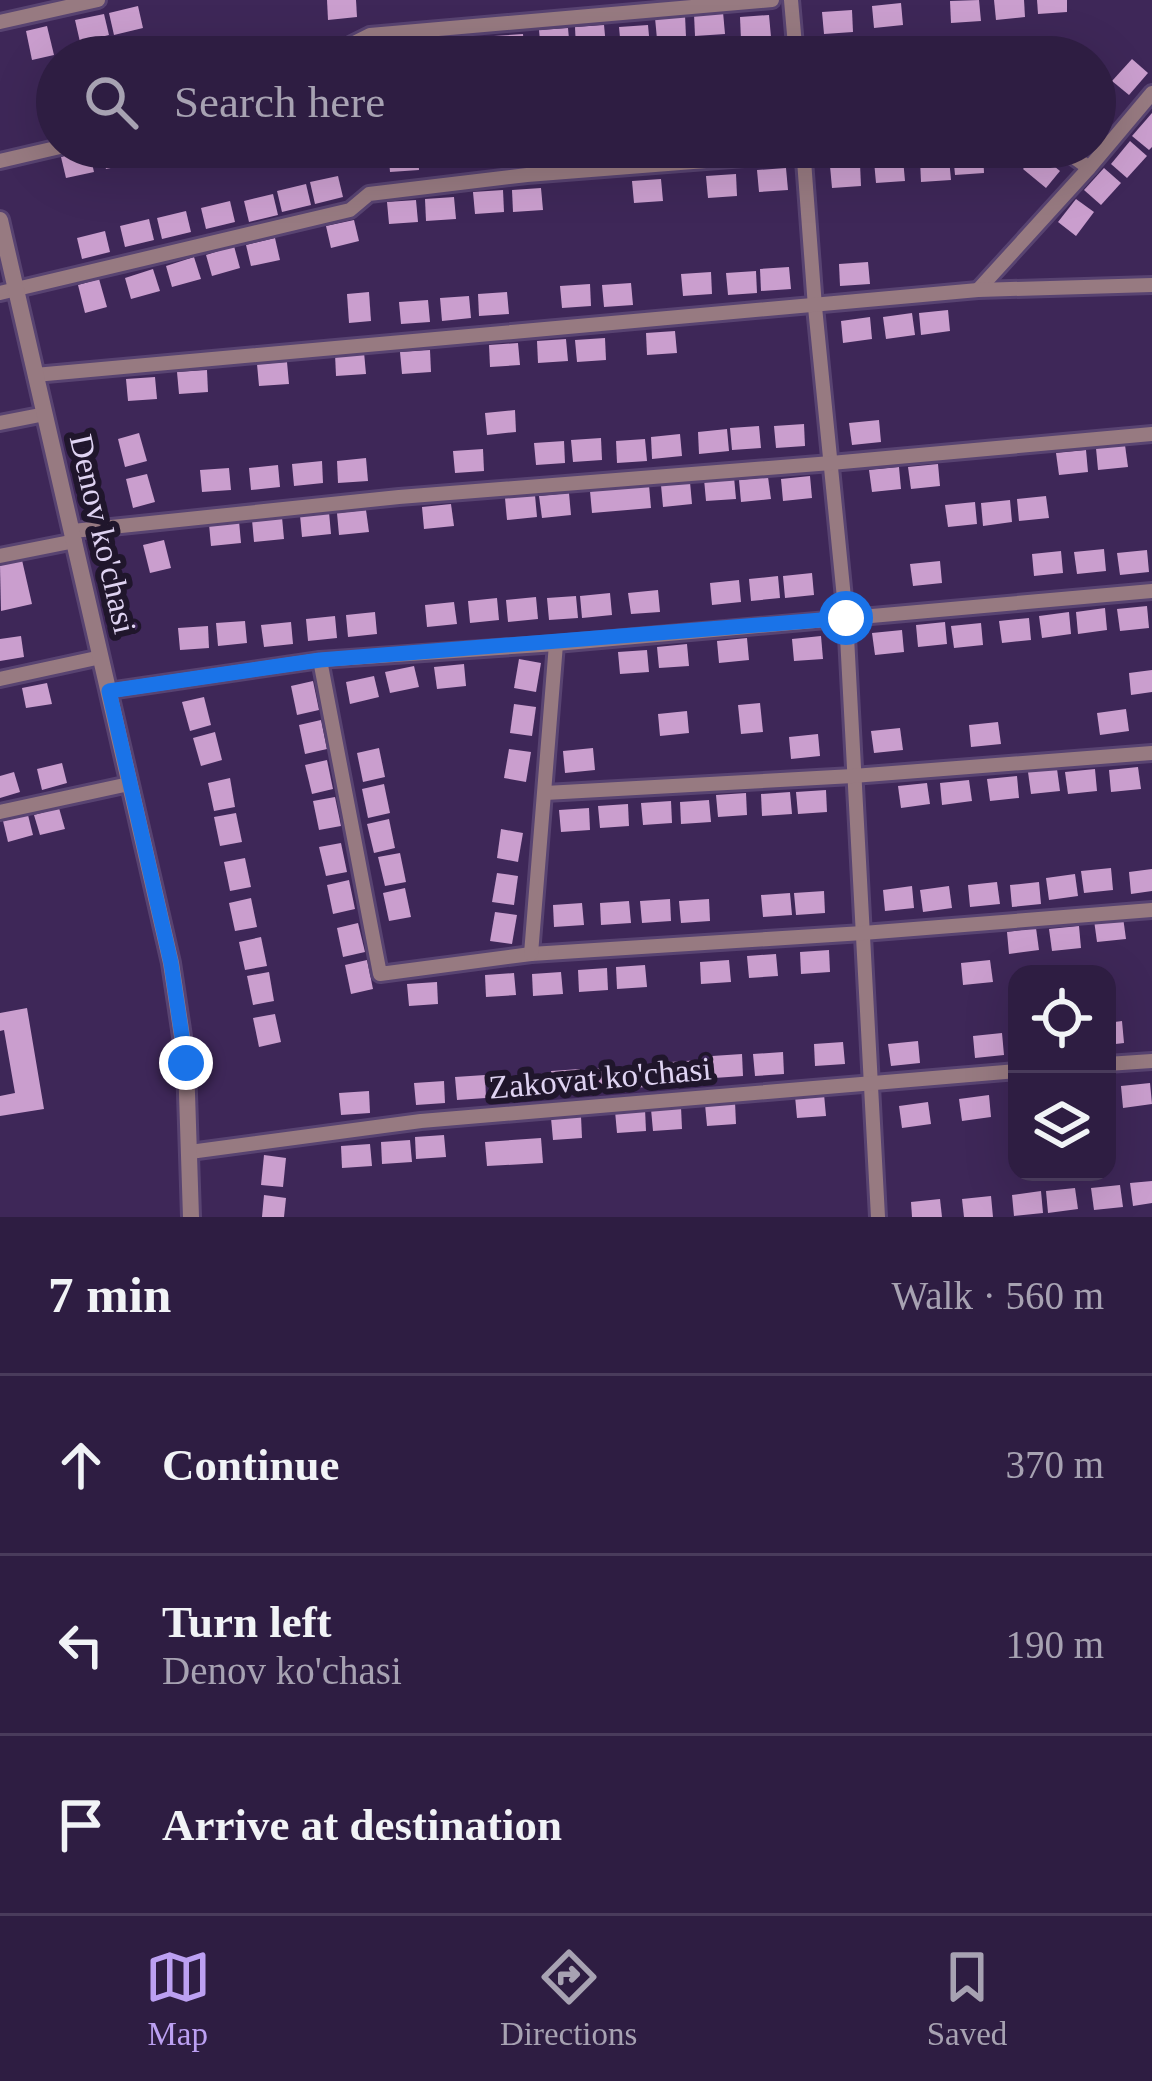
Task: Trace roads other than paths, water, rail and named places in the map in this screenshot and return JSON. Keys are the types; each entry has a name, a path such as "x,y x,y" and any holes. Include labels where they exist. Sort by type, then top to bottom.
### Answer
{"street":[{"path":"0,22 98,0"},
{"path":"368,36 772,0"},
{"path":"791,0 794,36"},
{"path":"1116,136 1152,93"},
{"path":"0,161 36,153"},
{"path":"8,291 350,210 369,194 608,168"},
{"path":"805,168 814,307 846,618 878,1217"},
{"path":"978,290 1089,168"},
{"name":"Denov ko'chasi","path":"0,220 8,291 45,414 174,983 186,1063 191,1217"},
{"path":"35,374 978,290 1152,285"},
{"path":"0,423 45,414"},
{"path":"0,556 74,536 399,496 1152,434"},
{"path":"109,691 320,660 1152,591"},
{"path":"531,954 556,644"},
{"path":"0,679 100,657"},
{"path":"320,660 380,974 531,954 1152,910"},
{"path":"545,793 1152,753"},
{"path":"0,812 129,784"},
{"path":"1116,1063 1152,1061"},
{"name":"Zakovat ko'chasi","path":"190,1152 421,1121 1008,1072"}]}
